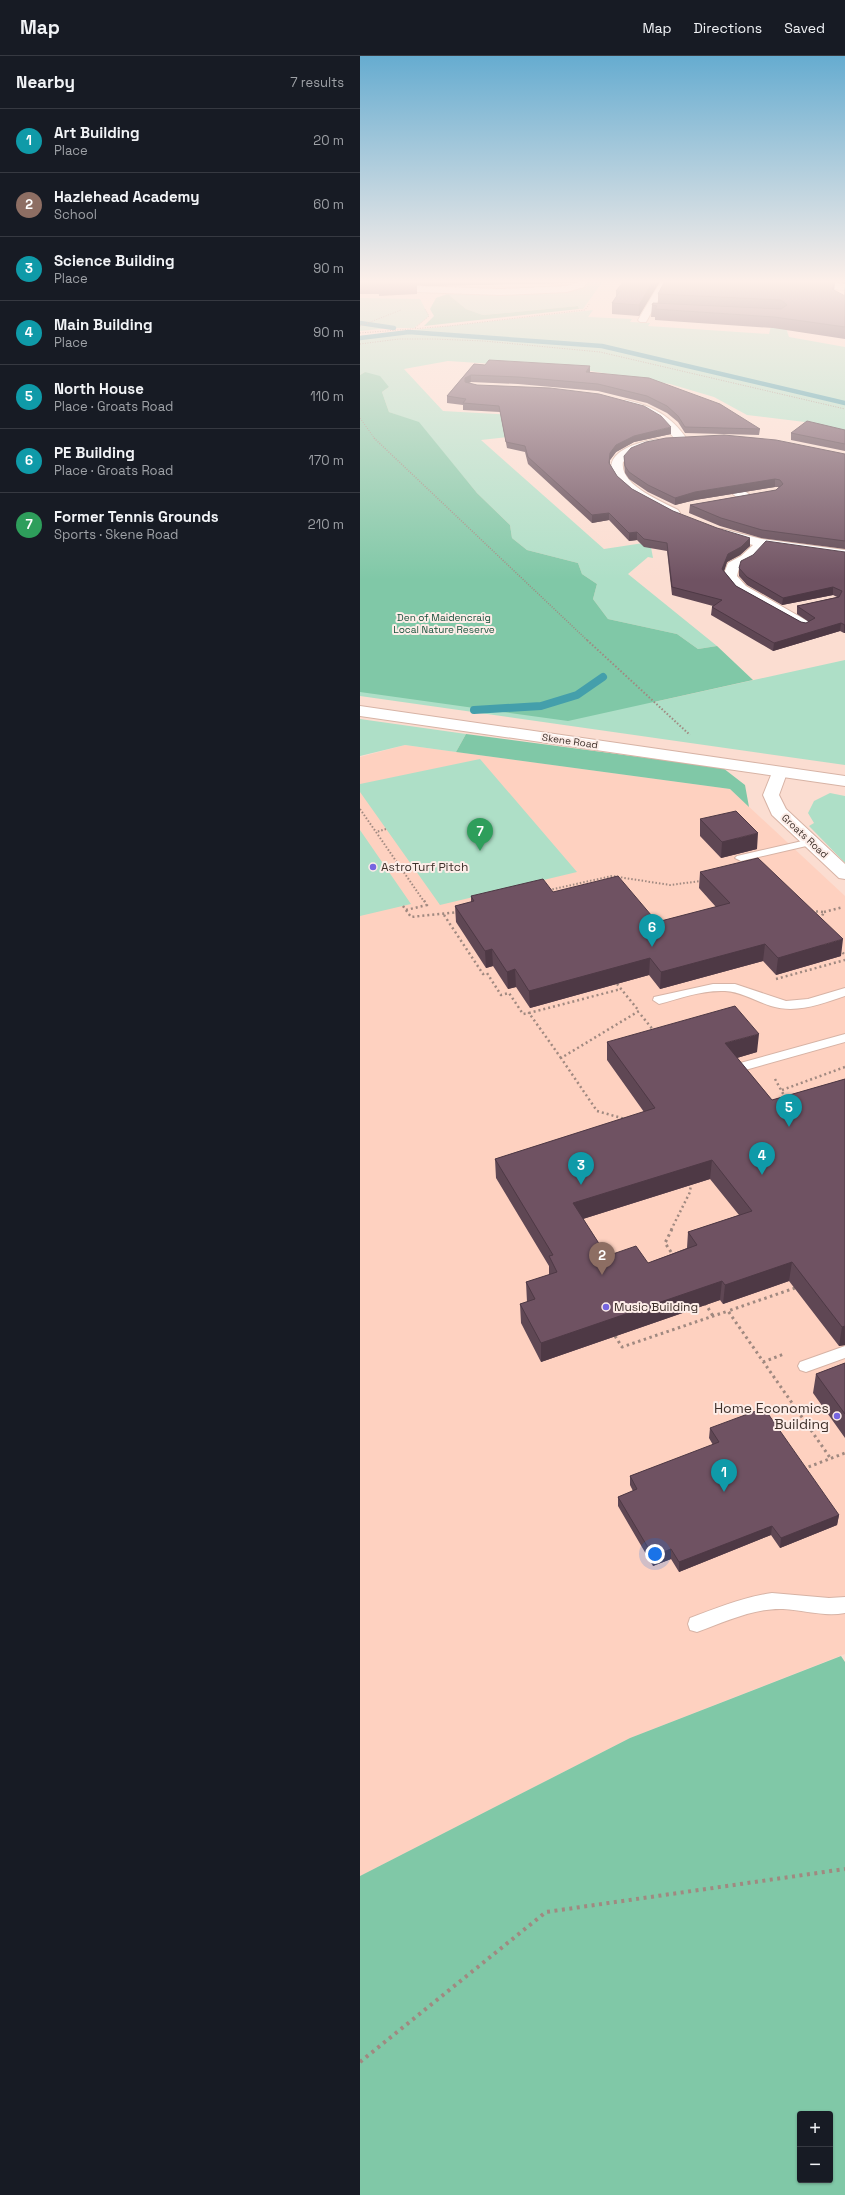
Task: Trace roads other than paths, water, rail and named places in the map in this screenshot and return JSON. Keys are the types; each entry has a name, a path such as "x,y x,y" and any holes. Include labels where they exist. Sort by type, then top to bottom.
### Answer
{"street":[{"path":"615,400 638,405 661,415 674,426 681,439"},
{"path":"686,513 672,512 628,485 616,470 616,462 621,454 645,444 696,438"},
{"path":"727,484 745,497"},
{"path":"731,499 760,494"},
{"path":"711,530 762,543 845,554"},
{"path":"762,543 746,559 733,566 730,576 741,589 806,626"},
{"path":"781,611 803,606"},
{"name":"Skene Road","path":"360,711 845,781"},
{"name":"Groats Road","path":"779,772 771,795 778,811 845,874"}],"lane":[{"path":"741,858 811,842"},
{"path":"660,1000 704,988 730,987 750,992 773,1003 795,1005 845,992"},
{"path":"738,1068 845,1038"},
{"path":"806,1366 845,1352"},
{"path":"697,1624 744,1607 766,1602 784,1601 817,1606 845,1605"}],"waterway":[{"path":"750,381 845,403"},
{"path":"474,710 541,706 577,695 603,677"}],"place":[{"name":"Former Tennis Grounds","path":"480,851"},
{"name":"AstroTurf Pitch","path":"373,867"},
{"name":"PE Building","path":"652,947"},
{"name":"North House","path":"789,1127"},
{"name":"Main Building","path":"762,1175"},
{"name":"Science Building","path":"581,1185"},
{"name":"Hazlehead Academy","path":"602,1275"},
{"name":"Music Building","path":"606,1307"},
{"name":"Home Economics Building","path":"837,1416"},
{"name":"Art Building","path":"724,1492"}],"park label":[{"name":"Den of Maidencraig Local Nature Reserve","path":"444,622"}]}
